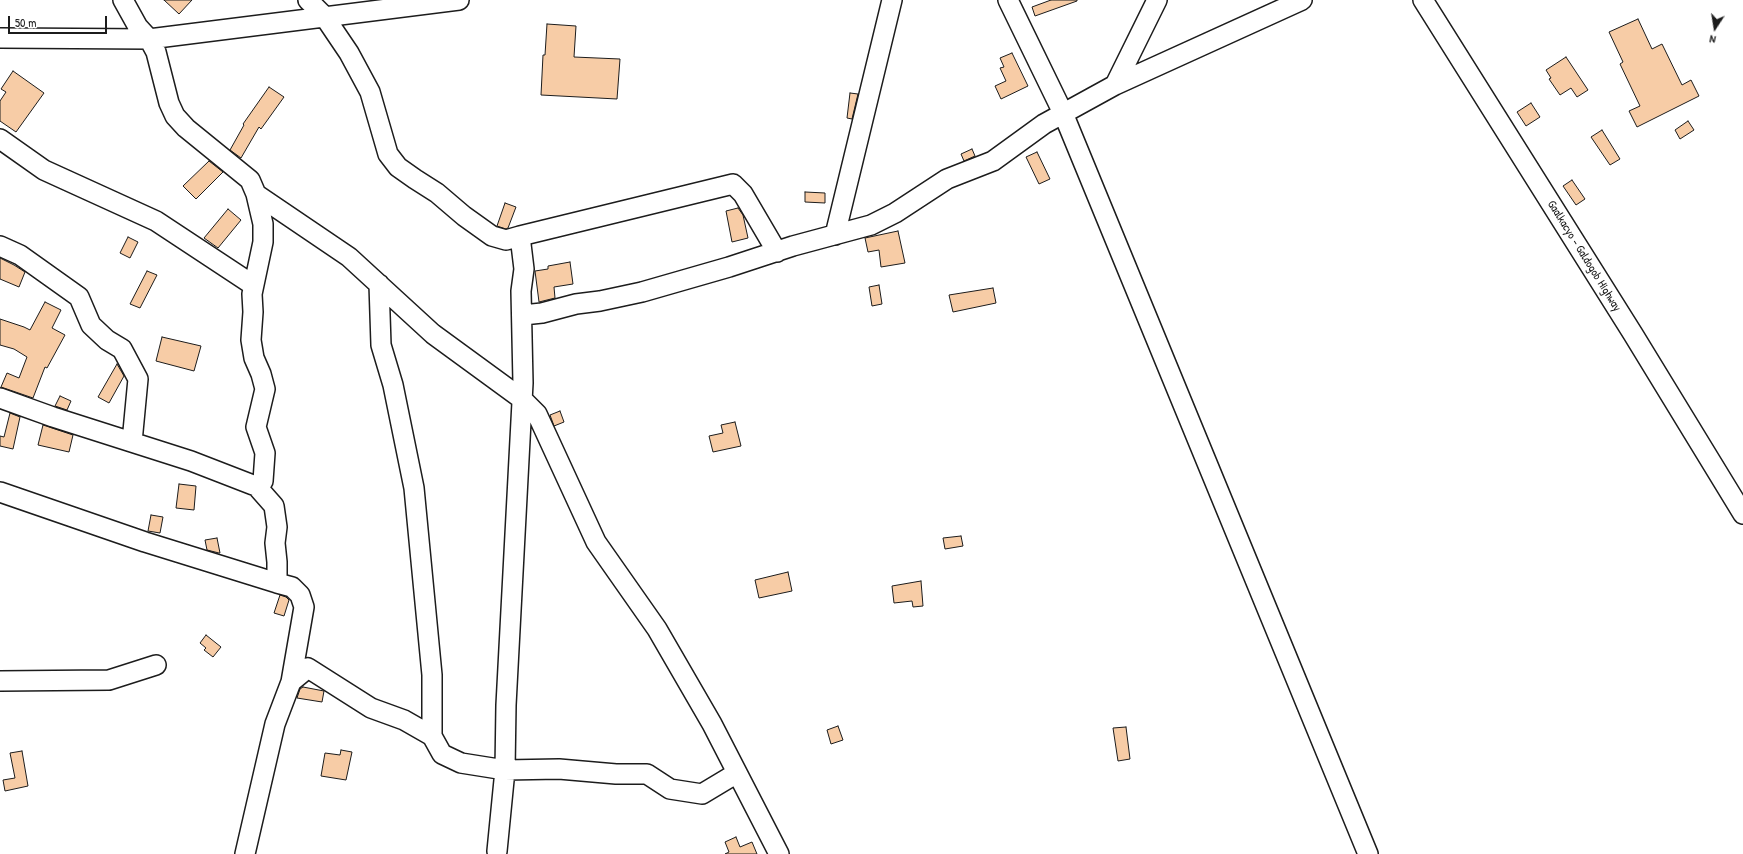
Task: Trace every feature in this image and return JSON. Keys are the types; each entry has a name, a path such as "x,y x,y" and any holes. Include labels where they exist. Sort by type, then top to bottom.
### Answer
{"street":[{"path":"123,0 138,27 149,38 156,52 169,103 175,116 186,128 250,180 256,194 263,224 263,242 253,286 251,340 254,358 261,374 265,389 256,427 265,454 264,476 259,489 274,506 277,527 275,543 277,583"},
{"path":"308,0 324,16 349,53 370,92 388,154 398,166 415,180 437,193 464,216 492,236 506,240 733,184 743,194 777,252"},
{"path":"0,38 149,38 459,0"},
{"path":"835,235 892,0"},
{"path":"1008,0 1063,113 1368,854"},
{"path":"1115,85 1157,0"},
{"path":"523,315 642,292 871,225 895,213 947,179 993,161 1044,124 1115,85 1302,0"},
{"name":"Gaalkacyo - Galdogob Highway","path":"1423,0 1634,334 1743,514"},
{"path":"0,139 44,170 156,221 253,286"},
{"path":"256,194 349,257 433,334 522,399 537,414 596,542 657,629 712,724 778,854"},
{"path":"497,851 505,770 506,705 522,399 523,315 521,291 524,269 520,236"},
{"path":"0,246 20,255 80,297 91,325 107,340 122,349 138,378 132,442"},
{"path":"378,284 381,345 393,385 414,488 432,675 432,736 442,754 461,763 505,770 559,769 616,774 647,774 670,789 702,794 737,772"},
{"path":"0,398 53,417 204,465 253,485 261,484"},
{"path":"0,492 145,542 292,587 300,595 304,608 291,682 275,724 244,854"},
{"path":"0,681 109,680 156,665"},
{"path":"291,682 308,668 371,708 404,720 432,736"}],"building":[{"path":"164,0 192,0 179,14"},
{"path":"1051,0 1077,1 1035,16 1032,7"},
{"path":"1638,19 1652,49 1662,44 1682,85 1691,80 1699,96 1637,127 1629,111 1640,106 1620,64 1623,62 1609,32"},
{"path":"547,24 576,26 574,57 620,59 617,99 541,95 543,55 545,55"},
{"path":"1012,53 1028,86 1001,99 995,86 1006,81 1000,68 1004,67 1000,58"},
{"path":"1566,57 1588,90 1577,97 1571,88 1560,95 1549,79 1551,78 1546,70"},
{"path":"13,71 44,93 16,132 0,121 0,101 6,92 1,89"},
{"path":"269,87 284,97 261,129 259,127 241,158 230,150 244,125 243,124"},
{"path":"850,93 858,94 852,119 847,118"},
{"path":"1531,103 1540,117 1526,126 1517,112"},
{"path":"1688,121 1694,130 1680,139 1675,130"},
{"path":"1602,130 1620,159 1610,165 1591,137"},
{"path":"972,149 975,156 964,161 961,154"},
{"path":"1037,152 1050,179 1039,184 1026,157"},
{"path":"209,161 223,172 196,199 183,186"},
{"path":"1572,180 1585,199 1576,205 1563,186"},
{"path":"805,192 825,193 825,203 805,202"},
{"path":"505,203 516,207 508,228 506,229 497,226"},
{"path":"738,208 743,215 748,238 732,242 726,211"},
{"path":"228,209 241,220 218,248 204,238"},
{"path":"898,231 905,263 881,267 879,250 868,252 865,238"},
{"path":"128,237 138,242 130,258 120,253"},
{"path":"0,258 25,272 19,287 0,279"},
{"path":"570,262 573,284 554,287 555,298 539,302 535,271 548,269 548,266"},
{"path":"147,271 157,275 140,308 130,304"},
{"path":"879,285 882,304 872,306 869,287"},
{"path":"993,288 996,303 953,312 949,295"},
{"path":"45,302 61,310 52,328 65,335 47,368 45,367 33,398 1,387 7,373 19,378 27,357 14,349 0,345 0,319 30,330"},
{"path":"162,337 201,346 194,371 156,361"},
{"path":"117,364 124,376 109,403 98,397"},
{"path":"60,396 71,401 67,410 55,406"},
{"path":"560,411 564,422 554,426 550,415"},
{"path":"10,413 20,417 13,449 0,446 0,436 4,437"},
{"path":"735,422 741,446 713,452 709,436 723,433 721,425"},
{"path":"43,425 73,435 69,452 38,445"},
{"path":"179,484 196,486 194,510 176,508"},
{"path":"151,515 163,517 160,533 148,531"},
{"path":"961,536 963,546 945,549 943,538"},
{"path":"217,538 220,553 207,550 205,540"},
{"path":"788,572 792,591 759,598 755,580"},
{"path":"921,581 923,606 913,607 912,601 894,603 892,586"},
{"path":"280,595 289,600 284,616 274,613"},
{"path":"206,635 221,647 213,657 204,650 206,648 200,643"},
{"path":"303,687 324,691 322,702 297,698 300,689"},
{"path":"838,726 843,740 831,744 827,730"},
{"path":"1126,727 1130,759 1118,761 1113,728"},
{"path":"341,750 352,752 346,780 321,776 325,753 340,755"},
{"path":"22,751 28,786 5,791 3,780 15,778 10,753"},
{"path":"736,837 740,847 752,842 757,854 725,854 729,852 725,842"}]}
